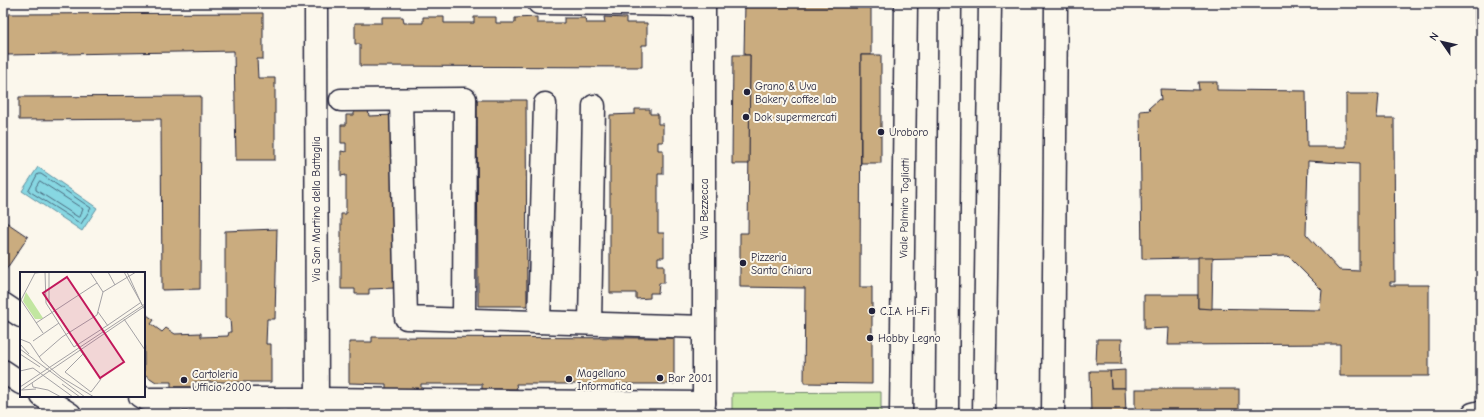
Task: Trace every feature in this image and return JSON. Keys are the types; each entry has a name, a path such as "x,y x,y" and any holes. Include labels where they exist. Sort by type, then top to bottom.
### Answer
{"street":[{"name":"Via San Martino della Battaglia","path":"316,3 317,407"},
{"path":"539,3 704,4"},
{"name":"Viale Palmiro Togliatti","path":"901,414 906,3"},
{"path":"947,414 950,3"},
{"path":"984,414 990,3"},
{"path":"1053,414 1056,3"},
{"name":"Via Bezzecca","path":"703,409 704,4"},
{"path":"341,100 465,99 464,320"},
{"path":"401,100 406,318 704,327"},
{"path":"539,322 545,104"},
{"path":"590,323 594,106"},
{"path":"3,304 20,315"},
{"path":"3,371 20,382"},
{"path":"44,397 70,414"},
{"path":"142,397 145,399 317,407 703,409"},
{"path":"1473,414 1481,412"}],"green space":[{"path":"881,392 881,414 732,414 732,393"}],"water":[{"path":"38,167 97,208 82,231 22,191"}],"building":[{"path":"745,3 871,3 871,55 861,55 860,287 872,287 872,384 804,383 805,288 740,287 740,233 748,233 750,55 744,55"},
{"path":"1475,3 1481,3 1481,25 1475,25"},
{"path":"263,13 263,59 257,59 258,78 275,78 275,160 236,160 234,51 7,55 7,14"},
{"path":"382,17 403,17 404,23 423,23 423,17 444,17 444,23 474,23 474,17 496,17 496,23 515,23 515,18 537,17 537,23 564,23 564,18 585,18 586,23 605,23 604,17 626,18 626,23 647,23 647,45 642,45 642,67 360,66 360,44 355,44 355,23 382,23"},
{"path":"733,55 750,55 749,164 732,164"},
{"path":"861,55 881,55 881,163 861,163"},
{"path":"1198,82 1217,82 1217,90 1306,91 1307,147 1346,147 1346,94 1379,94 1377,118 1394,118 1395,282 1390,282 1390,285 1429,285 1429,376 1340,376 1340,344 1168,345 1169,328 1144,329 1144,295 1198,295 1198,308 1320,310 1322,290 1288,256 1142,259 1140,111 1151,110 1149,108 1159,99 1161,100 1160,89 1199,90","holes":["1308,161 1359,164 1359,271 1339,270 1306,234"]},
{"path":"201,96 200,289 162,290 161,119 19,120 19,97"},
{"path":"477,100 526,100 527,306 478,306"},
{"path":"635,109 650,109 650,114 658,114 658,124 663,124 663,142 658,142 658,150 663,150 663,174 658,174 658,233 664,233 664,257 658,257 658,265 664,265 664,283 659,283 658,293 650,293 650,298 636,299 636,293 610,293 610,115 635,114"},
{"path":"354,110 368,110 369,116 394,115 395,288 369,289 369,294 355,294 355,289 341,289 341,214 346,214 346,175 341,176 341,151 346,152 346,143 341,143 341,125 346,125 346,115 354,115"},
{"path":"3,220 28,237 3,274"},
{"path":"277,229 275,319 267,319 266,344 271,344 271,382 193,382 193,387 171,387 171,382 156,382 145,375 145,314 154,320 151,324 162,332 166,328 175,334 201,333 201,337 228,336 229,332 231,332 230,319 225,318 225,231"},
{"path":"1198,257 1213,257 1212,309 1198,308"},
{"path":"372,337 674,338 674,384 624,384 624,390 590,389 590,384 516,384 517,389 482,389 482,384 421,384 421,389 386,389 386,384 349,383 349,342 372,342"},
{"path":"1097,339 1122,339 1121,364 1096,364"},
{"path":"1125,370 1125,388 1111,388 1110,371"},
{"path":"1090,371 1110,371 1111,388 1125,388 1126,414 1091,414"},
{"path":"1135,389 1239,389 1239,414 1135,414"}],"place":[{"name":"Grano & Uva Bakery coffee lab","path":"747,92"},
{"name":"Dok supermercati","path":"746,117"},
{"name":"Uroboro","path":"881,132"},
{"name":"Pizzeria Santa Chiara","path":"743,263"},
{"name":"C.I.A. Hi-Fi","path":"872,311"},
{"name":"Hobby Legno","path":"870,338"},
{"name":"Bar 2001","path":"660,378"},
{"name":"Magellano Informatica","path":"569,379"},
{"name":"Cartoleria Ufficio 2000","path":"184,380"}]}
